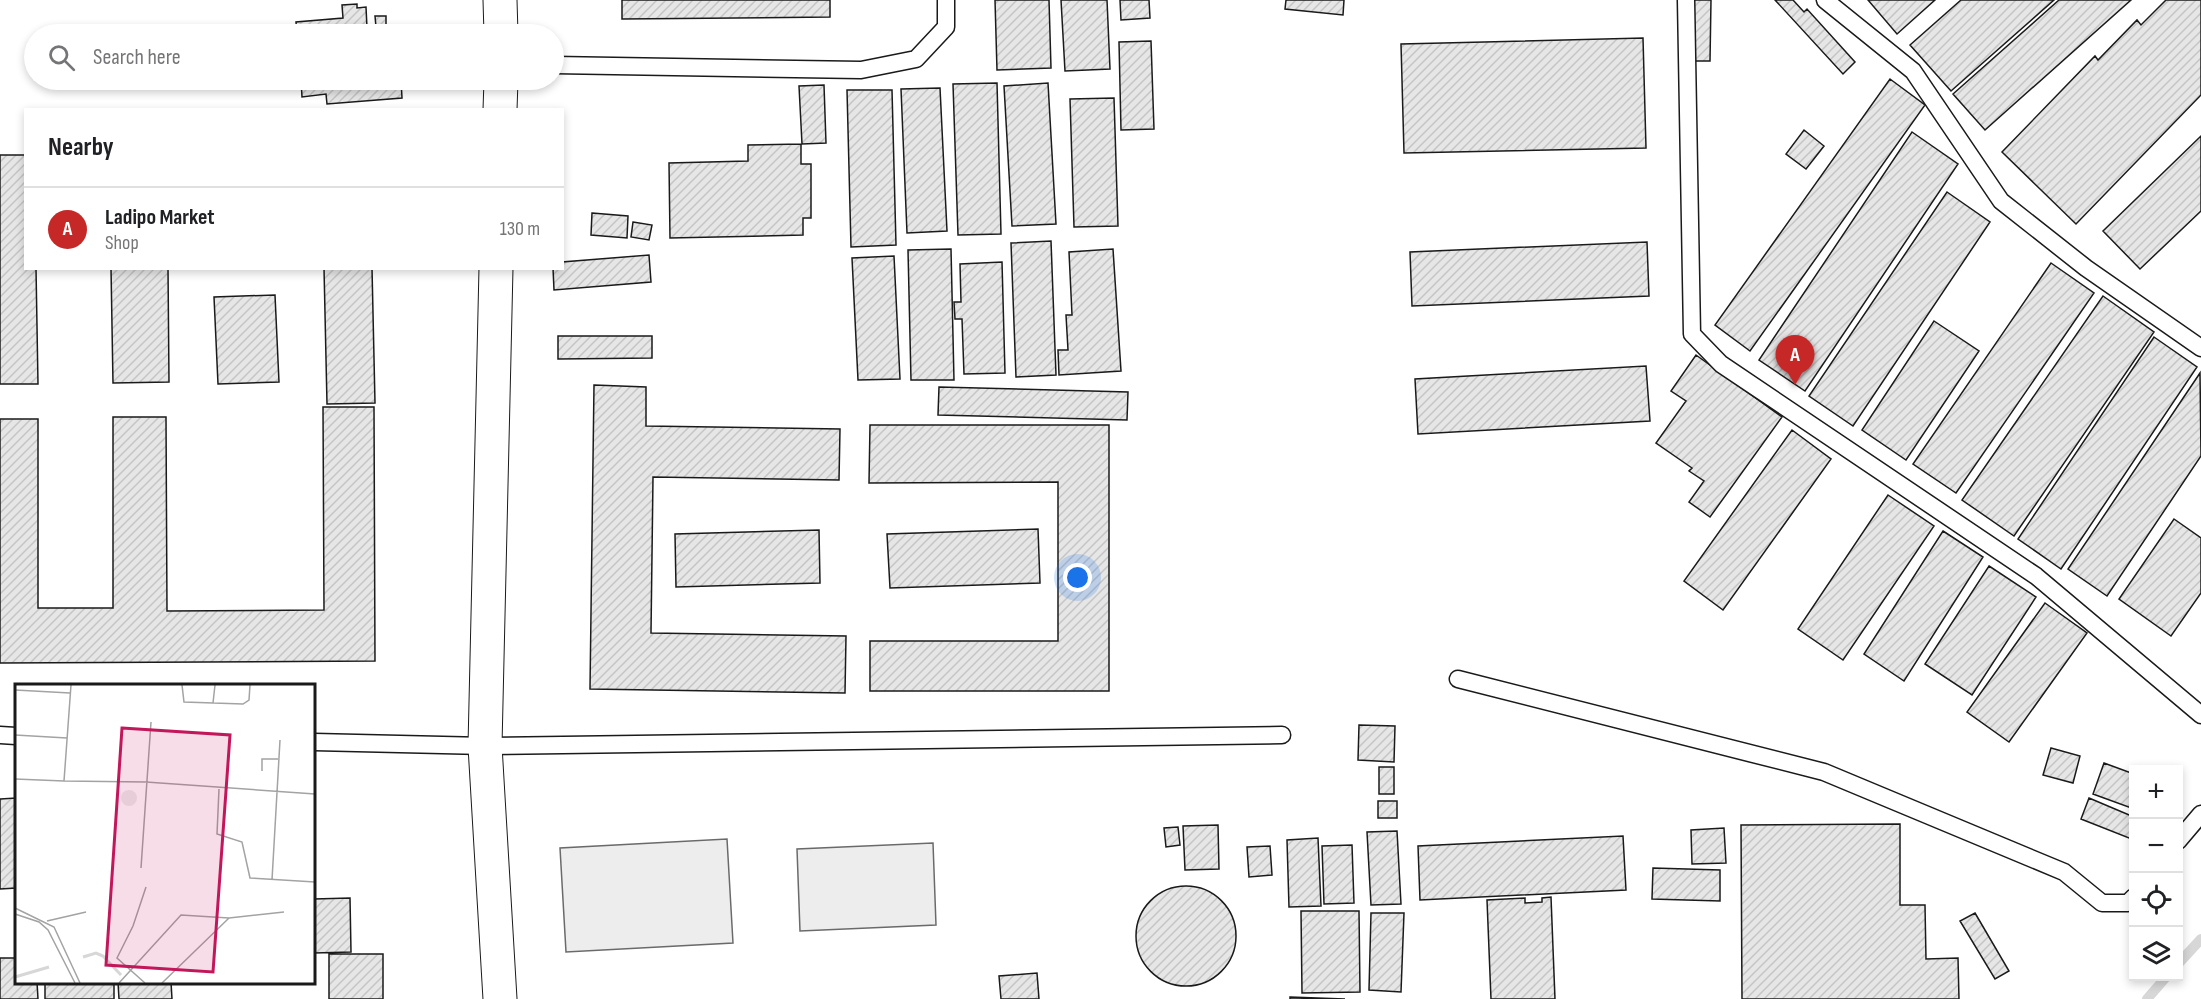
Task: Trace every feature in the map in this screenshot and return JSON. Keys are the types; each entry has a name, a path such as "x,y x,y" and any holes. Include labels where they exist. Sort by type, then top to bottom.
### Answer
{"street":[{"path":"500,0 501,24"},
{"path":"500,108 501,90"},
{"path":"496,270 485,746 500,999"}],"lane":[{"path":"564,65 861,70 916,59 946,27 946,0"},
{"path":"1686,0 1692,334 1721,364 2036,576 2201,715"},
{"path":"1825,0 1913,71 2001,201 2085,268 2201,348"},
{"path":"1458,679 1824,772 2064,872 2102,903 2129,902"},
{"path":"315,742 485,746 1282,735"},
{"path":"2183,836 2201,814"}],"shaded area":[{"path":"727,839 733,943 566,952 560,848"},
{"path":"933,843 936,925 800,931 797,849"}],"building":[{"path":"622,0 830,0 830,17 622,19"},
{"path":"995,0 1049,0 1051,68 997,70"},
{"path":"1061,0 1107,0 1110,69 1065,71"},
{"path":"1120,0 1149,0 1150,18 1121,20"},
{"path":"1286,0 1344,0 1343,15 1285,9"},
{"path":"1690,0 1711,0 1710,61 1689,61"},
{"path":"1775,0 1793,0 1804,12 1807,9 1855,62 1843,74"},
{"path":"1868,0 1935,0 1897,34"},
{"path":"1961,0 2054,0 1951,91 1910,45"},
{"path":"2059,0 2131,0 1985,130 1953,94"},
{"path":"2166,0 2201,0 2201,95 2076,224 2002,152 2095,56 2098,60 2137,20 2141,25"},
{"path":"357,4 357,8 366,7 367,24 296,24 296,22 343,18 342,5"},
{"path":"375,16 386,16 386,24 376,24"},
{"path":"1643,38 1646,148 1404,153 1401,44"},
{"path":"1151,41 1154,129 1121,130 1119,42"},
{"path":"1890,79 1925,105 1750,351 1715,325"},
{"path":"997,83 1001,234 958,235 953,84"},
{"path":"1048,83 1056,224 1012,226 1004,86"},
{"path":"824,85 826,143 802,144 799,86"},
{"path":"940,88 947,231 907,233 901,89"},
{"path":"302,90 402,90 402,98 327,104 326,94 302,97"},
{"path":"847,90 892,90 896,245 851,247"},
{"path":"1114,98 1118,226 1074,227 1070,99"},
{"path":"1804,130 1824,146 1806,169 1786,154"},
{"path":"1912,132 1958,164 1805,391 1759,360"},
{"path":"2201,136 2201,211 2140,269 2103,231"},
{"path":"801,144 801,164 811,164 811,218 803,218 803,235 670,238 669,163 748,161 748,145"},
{"path":"0,155 24,155 24,270 36,270 38,384 0,384"},
{"path":"1947,192 1990,222 1853,426 1809,396"},
{"path":"592,213 628,216 627,238 591,235"},
{"path":"633,222 652,225 649,240 631,237"},
{"path":"1051,241 1056,375 1016,377 1011,243"},
{"path":"1647,242 1649,296 1412,306 1410,252"},
{"path":"951,249 954,380 911,380 908,250"},
{"path":"1113,249 1121,371 1059,375 1058,350 1068,350 1066,315 1072,315 1069,252"},
{"path":"649,255 651,282 554,290 553,270 564,270 564,262"},
{"path":"894,256 900,379 858,380 852,258"},
{"path":"1002,262 1005,373 964,374 962,319 955,319 954,302 961,302 960,264"},
{"path":"2051,263 2094,293 1956,493 1913,464"},
{"path":"111,270 168,270 169,382 113,383"},
{"path":"324,270 372,270 375,403 327,404"},
{"path":"275,295 279,382 218,384 214,297"},
{"path":"2103,296 2154,332 2014,536 1962,500"},
{"path":"1934,321 1979,351 1906,460 1862,430"},
{"path":"558,336 652,336 652,358 558,359"},
{"path":"2154,337 2197,367 2061,569 2018,539"},
{"path":"1696,355 1782,417 1710,517 1689,502 1704,481 1689,471 1692,468 1656,443 1686,401 1671,391"},
{"path":"1646,366 1650,421 1418,434 1415,379"},
{"path":"2200,373 2201,456 2107,596 2068,569"},
{"path":"594,385 646,387 646,426 840,429 839,480 653,477 651,633 846,636 845,693 590,689"},
{"path":"939,387 1128,392 1127,420 938,415"},
{"path":"323,407 374,407 375,661 0,663 0,419 38,419 38,608 113,608 113,417 166,417 167,611 324,610"},
{"path":"870,425 1109,425 1109,691 870,691 870,641 1058,641 1058,482 869,483"},
{"path":"1792,430 1831,459 1723,610 1684,581"},
{"path":"1888,495 1934,526 1843,660 1798,629"},
{"path":"2174,519 2201,538 2201,593 2171,636 2119,599"},
{"path":"1038,529 1040,583 890,588 887,534"},
{"path":"819,530 820,583 676,587 675,534"},
{"path":"1943,531 1983,557 1904,681 1864,654"},
{"path":"1989,566 2036,597 1972,695 1925,664"},
{"path":"2045,603 2087,633 2009,742 1967,712"},
{"path":"1359,725 1395,726 1394,762 1358,760"},
{"path":"2051,748 2080,756 2073,783 2043,775"},
{"path":"2104,763 2129,772 2129,807 2093,794"},
{"path":"1379,767 1394,767 1394,794 1379,794"},
{"path":"15,798 15,888 0,889 0,799"},
{"path":"2089,798 2129,815 2129,838 2081,819"},
{"path":"1378,801 1397,801 1397,818 1378,818"},
{"path":"1900,824 1900,905 1925,905 1926,959 1958,958 1959,999 1742,999 1741,825"},
{"path":"1218,825 1219,869 1185,870 1183,826"},
{"path":"1178,827 1180,845 1166,847 1164,828"},
{"path":"1724,828 1726,863 1692,864 1691,830"},
{"path":"1397,831 1401,904 1371,905 1367,832"},
{"path":"1623,836 1626,890 1420,900 1418,846"},
{"path":"1318,838 1321,906 1289,907 1287,840"},
{"path":"1352,845 1354,903 1324,904 1322,846"},
{"path":"1270,846 1272,875 1249,877 1247,847"},
{"path":"1653,868 1720,870 1720,901 1652,899"},
{"path":"1186,886 1205,890 1222,900 1232,917 1236,936 1232,955 1222,972 1205,982 1186,986 1167,982 1150,972 1140,955 1136,936 1140,917 1150,900 1167,890"},
{"path":"1551,897 1555,999 1491,999 1487,900 1525,898 1525,903 1542,902 1542,898"},
{"path":"350,898 351,952 315,953 315,899"},
{"path":"1301,911 1359,911 1360,992 1302,993"},
{"path":"1371,913 1404,913 1401,992 1369,990"},
{"path":"1975,913 2009,971 1995,979 1960,921"},
{"path":"329,954 383,954 383,999 329,999"},
{"path":"0,958 15,958 15,984 37,984 38,999 0,999"},
{"path":"1037,973 1039,999 1001,999 999,976"},
{"path":"45,984 114,984 114,999 45,999"},
{"path":"118,984 171,984 172,999 119,999"},
{"path":"1290,997 1345,999 1290,999"}],"waterway":[{"path":"2183,959 2201,939"},
{"path":"2147,999 2163,981"}],"place":[{"name":"Ladipo Market","path":"1795,385"}]}
